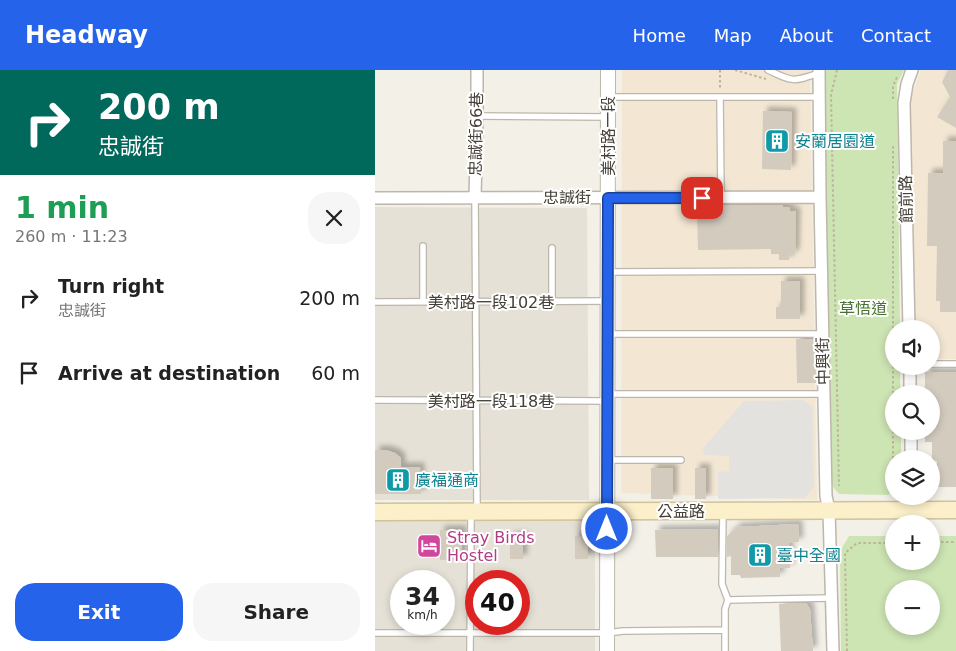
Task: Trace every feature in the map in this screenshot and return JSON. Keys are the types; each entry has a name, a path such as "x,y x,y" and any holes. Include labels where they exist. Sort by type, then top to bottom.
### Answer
{"main road":[{"name":"公益路","path":"375,512 829,510 888,505"},
{"name":"公益路","path":"925,505 956,510"}],"street":[{"name":"忠誠街66巷","path":"475,197 477,70"},
{"name":"美村路一段","path":"607,651 608,70"},
{"name":"館前路","path":"909,320 904,103 907,84 912,70"},
{"name":"中興街","path":"819,72 819,198 825,496 829,510 833,651"},
{"name":"忠誠街","path":"375,198 819,198"}],"lane":[{"path":"768,70 790,80 800,79 819,72"},
{"path":"608,97 818,98"},
{"path":"720,97 721,198"},
{"path":"477,116 608,117"},
{"path":"472,570 476,400 475,197"},
{"path":"423,246 423,302"},
{"path":"552,248 552,302"},
{"path":"608,272 821,271"},
{"name":"美村路一段102巷","path":"375,302 608,301"},
{"path":"608,334 822,334"},
{"path":"940,364 956,364"},
{"name":"美村路一段118巷","path":"375,400 823,394"},
{"path":"607,460 681,460"},
{"path":"723,511 722,584 728,600 725,609 725,651"},
{"path":"728,600 832,598"},
{"path":"530,633 725,630"},
{"path":"375,633 465,633"},
{"path":"470,635 470,651"}],"path":[{"path":"720,70 720,97"},
{"path":"837,70 831,95 839,486"},
{"path":"893,106 893,86 900,70"},
{"path":"893,146 893,450"},
{"path":"940,542 955,543"},
{"path":"847,651 845,553 857,543 885,543"}],"shaded area":[{"path":"622,70 810,70 817,500 621,493"},
{"path":"921,70 956,70 956,359 940,359 940,320 913,320 908,105"},
{"path":"375,207 587,208 589,500 375,500"},
{"path":"803,400 813,407 814,487 805,498 718,499 718,472 729,471 729,456 704,455 703,448 744,401"},
{"path":"375,517 595,519 595,651 375,651"}],"green space":[{"name":"草悟道","path":"826,70 904,70 897,84 900,320 885,320 885,375 900,375 900,385 885,385 885,440 901,440 901,450 885,450 885,495 839,494 829,482 824,82"},
{"path":"849,536 885,536 885,570 940,570 940,536 956,536 956,651 841,651 840,551"}],"building":[{"path":"948,70 956,70 956,128 937,117 950,97 942,82"},
{"name":"安蘭居園道","path":"763,111 792,112 791,170 762,169"},
{"path":"943,141 956,141 956,312 940,312 940,301 936,301 937,246 927,246 928,173 943,173"},
{"path":"783,205 783,207 790,207 790,211 796,211 795,255 790,254 789,260 779,260 779,254 771,254 771,249 698,250 697,206"},
{"path":"781,281 800,281 800,319 776,319 776,307 781,307"},
{"path":"796,339 815,339 816,383 797,383"},
{"path":"940,372 956,372 956,487 940,487 940,450 932,450 932,442 925,442 925,440 940,440 940,385 925,385 925,375 940,375"},
{"name":"廣福通商","path":"375,450 386,450 395,453 401,458 401,467 420,467 421,494 375,494"},
{"path":"651,468 673,468 673,499 651,499"},
{"path":"695,468 706,468 706,499 695,499"},
{"name":"臺中全國","path":"798,524 799,542 789,543 790,568 780,568 780,577 741,578 740,575 731,575 731,556 727,557 727,536 737,527"},
{"path":"718,529 718,557 656,557 655,530"},
{"path":"440,530 462,530 462,560 440,560"},
{"path":"510,536 523,536 523,559 510,559"},
{"path":"575,536 588,536 588,559 575,559"},
{"path":"806,603 810,609 813,651 781,651 779,604"}],"place":[{"name":"安蘭居園道","path":"777,141"},
{"name":"廣福通商","path":"398,480"},
{"name":"Stray Birds Hostel","path":"429,546"},
{"name":"臺中全國","path":"760,555"}],"route":[{"path":"607,529 608,198 702,198"}]}
